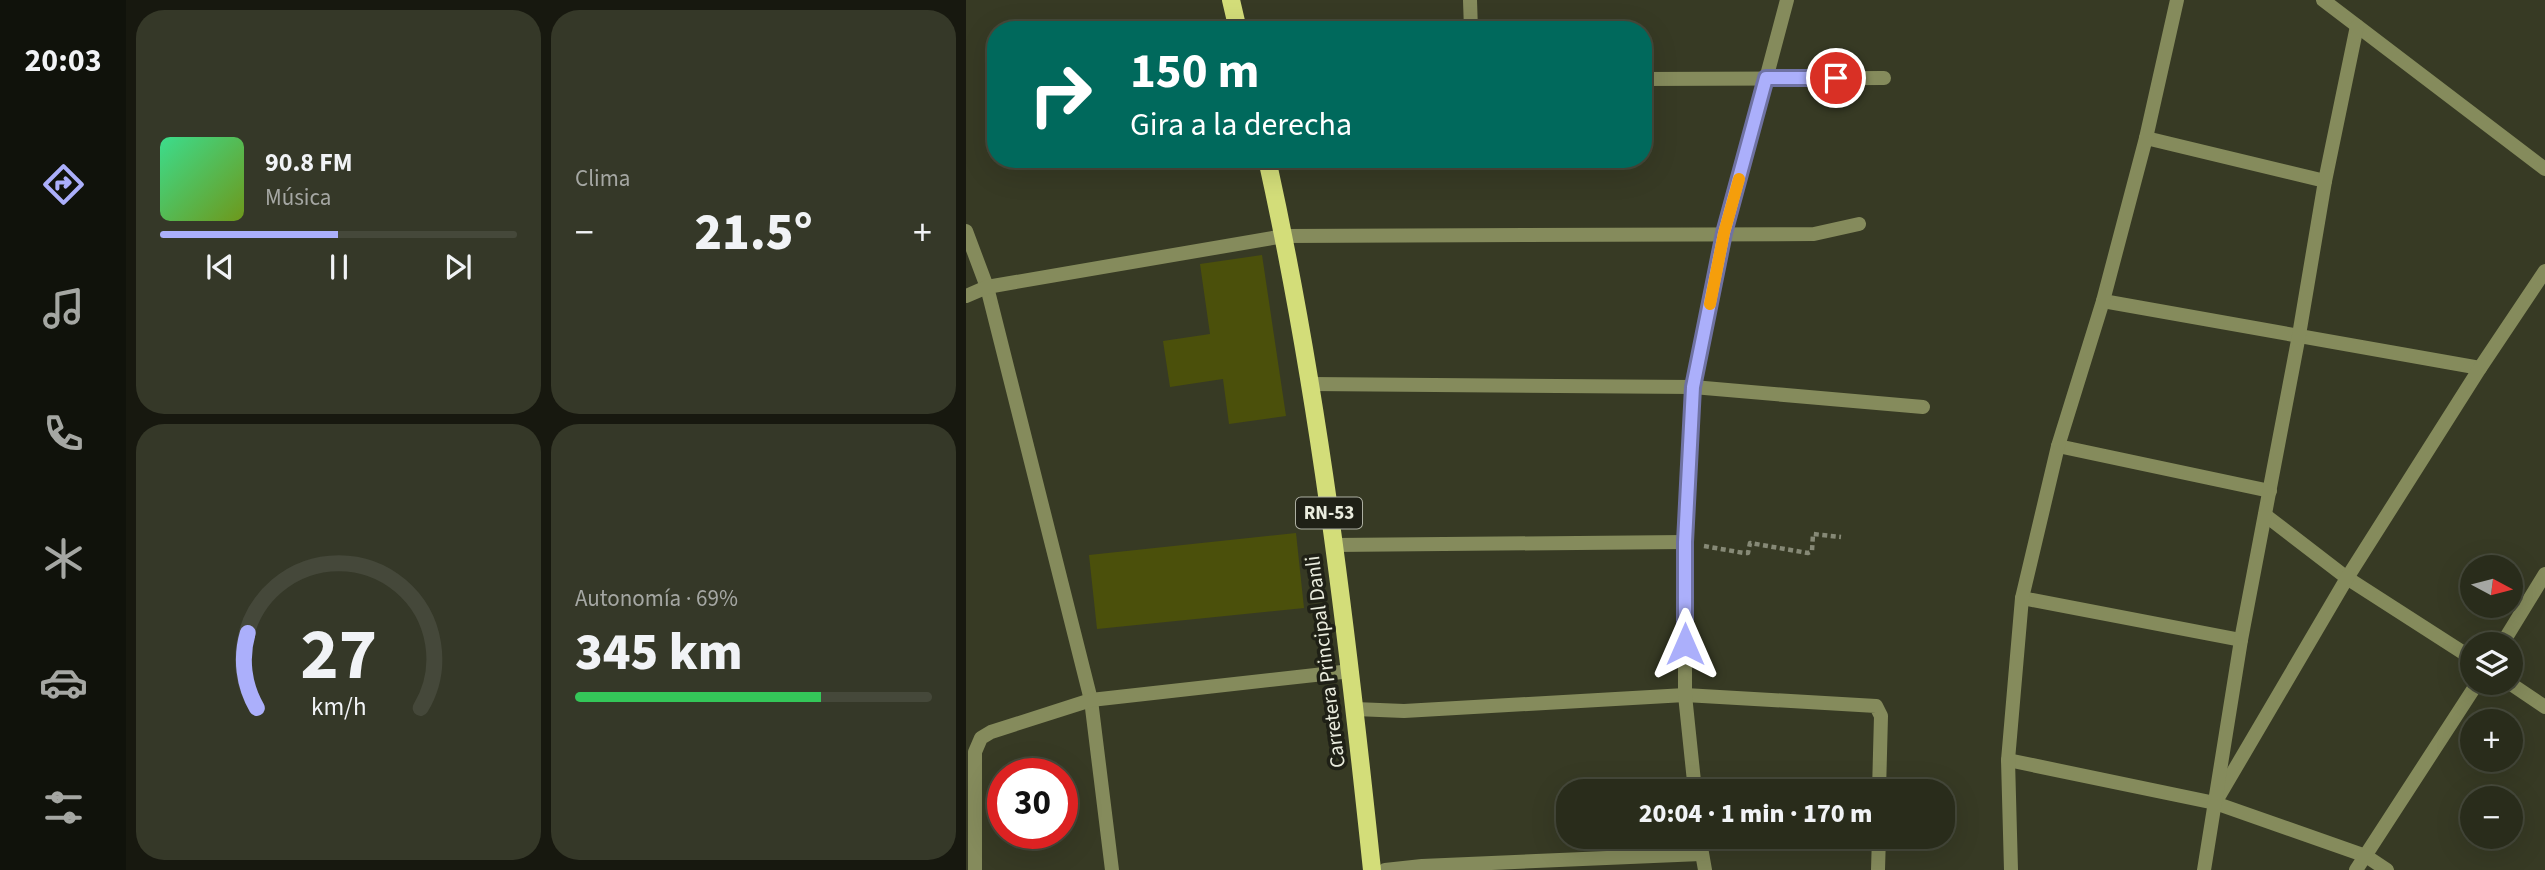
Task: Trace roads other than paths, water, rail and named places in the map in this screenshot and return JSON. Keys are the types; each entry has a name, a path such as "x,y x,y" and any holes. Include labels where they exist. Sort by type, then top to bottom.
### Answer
{"main road":[{"path":"1231,0 1236,21"},
{"name":"Carretera Principal Danli","path":"1269,168 1311,384 1351,671 1372,870"}],"street":[{"path":"1470,0 1471,21"},
{"path":"1694,779 1685,695 1685,542 1693,387 1724,233 1787,0"},
{"path":"2011,870 2008,760 2022,598 2058,446 2103,301 2146,138 2177,0"},
{"path":"2323,0 2545,169"},
{"path":"2204,870 2241,640 2299,335 2325,180 2357,26"},
{"path":"1652,79 1884,78"},
{"path":"2146,138 2325,180"},
{"path":"966,296 987,287 1284,236 1814,234 1859,224"},
{"path":"966,230 987,287 1091,700 1112,870"},
{"path":"2215,803 2347,578 2545,271"},
{"path":"2103,301 2480,368"},
{"path":"1311,384 1693,387 1923,407"},
{"path":"2058,446 2270,491"},
{"path":"2265,515 2347,578 2460,651"},
{"path":"1334,545 1685,542"},
{"path":"2509,632 2545,574"},
{"path":"2022,598 2241,640"},
{"path":"975,870 975,752 981,738 991,732 1091,700 1351,671"},
{"path":"2523,692 2545,707"},
{"path":"1355,709 1404,710 1685,695 1876,706 1881,716 1880,779"},
{"path":"2357,870 2470,695"},
{"path":"2008,760 2215,803 2366,856 2387,870"},
{"path":"1700,849 1705,870"},
{"path":"1878,870 1879,849"},
{"path":"1385,870 1422,866 1701,854"}]}
